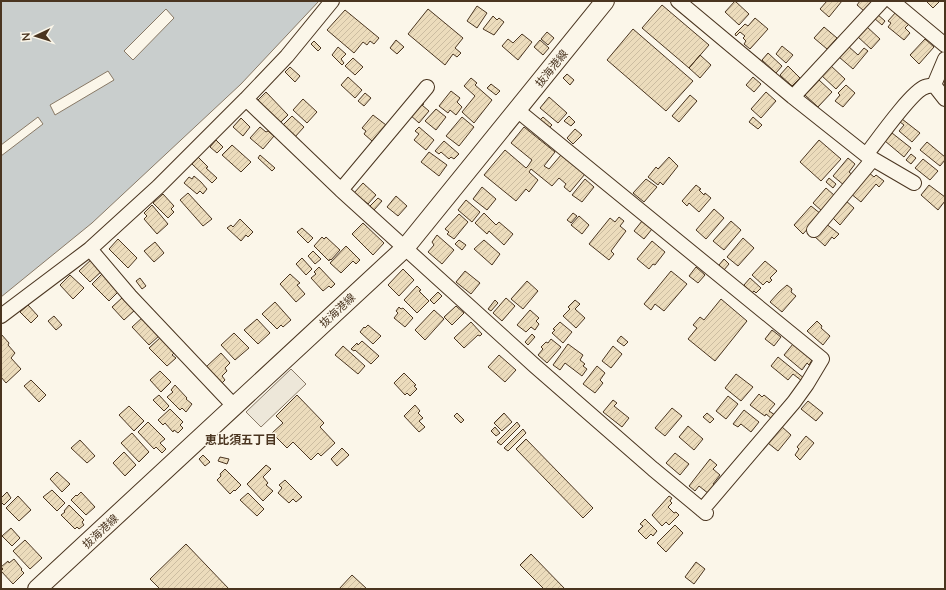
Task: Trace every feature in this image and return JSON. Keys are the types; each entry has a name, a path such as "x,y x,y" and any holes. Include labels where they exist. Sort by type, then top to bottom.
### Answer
{"main road":[{"name":"抜海港線","path":"37,589 405,248 605,1"}],"street":[{"path":"1,316 90,249 158,187 287,56 332,1"},
{"path":"678,1 793,97 870,157 914,183"},
{"path":"793,97 882,1"},
{"path":"892,1 945,45"},
{"path":"934,85 945,59"},
{"path":"934,85 945,99"},
{"path":"814,230 870,157 907,102 924,87 934,85"},
{"path":"341,190 427,87"},
{"path":"246,99 341,190 547,377 704,511 794,402 822,359 516,110"},
{"path":"90,249 130,296 234,406"}],"shaded area":[{"path":"1,1 319,1 241,84 92,223 1,297"},
{"path":"291,369 306,384 261,427 246,412"}],"pier":[{"path":"166,9 174,18 133,60 124,51"},
{"path":"108,71 114,80 55,115 50,105"},
{"path":"38,117 43,124 1,156 1,145"}],"building":[{"path":"735,1 749,14 739,25 725,12"},
{"path":"827,1 842,1 829,17 820,9"},
{"path":"860,1 869,1 871,3 864,11 857,5"},
{"path":"926,1 940,1 933,8"},
{"path":"662,5 709,45 689,68 642,28"},
{"path":"477,6 487,13 477,28 467,21"},
{"path":"428,9 463,38 455,48 461,53 457,57 453,54 445,65 408,34"},
{"path":"345,10 379,38 374,44 370,41 367,45 363,42 354,53 327,30"},
{"path":"896,12 909,24 905,28 910,33 904,40 888,27 891,23 888,21"},
{"path":"877,14 885,21 882,25 874,18"},
{"path":"493,16 497,20 499,18 504,22 494,35 483,29"},
{"path":"755,18 768,29 750,49 744,44 746,41 743,38 745,36 740,32 736,36 735,34 745,24 748,26"},
{"path":"866,26 880,39 871,49 857,36"},
{"path":"824,27 837,38 827,49 814,38"},
{"path":"633,29 693,81 666,111 607,60"},
{"path":"547,32 554,38 548,45 541,39"},
{"path":"522,34 532,42 518,60 502,46 508,39 513,43"},
{"path":"925,39 934,47 919,64 910,55"},
{"path":"396,40 404,47 397,54 390,48"},
{"path":"540,40 549,48 543,55 534,47"},
{"path":"314,41 321,48 318,51 311,44"},
{"path":"782,46 793,55 786,63 776,54"},
{"path":"848,46 858,55 864,48 868,51 853,69 839,57"},
{"path":"338,47 346,54 341,59 344,63 342,65 332,55"},
{"path":"768,53 782,66 776,73 762,60"},
{"path":"700,55 711,65 700,78 689,68"},
{"path":"353,58 363,67 355,75 345,66"},
{"path":"830,65 845,79 836,89 821,75"},
{"path":"788,66 800,78 792,86 780,75"},
{"path":"290,67 300,76 295,82 285,72"},
{"path":"567,74 574,80 570,85 563,78"},
{"path":"348,77 362,90 355,98 341,85"},
{"path":"753,77 761,84 754,92 746,85"},
{"path":"471,78 477,83 475,85 492,100 474,123 462,112 475,96 464,86"},
{"path":"819,80 832,92 818,107 805,95"},
{"path":"491,84 500,91 496,95 487,88"},
{"path":"846,85 855,93 843,107 835,101 840,95 838,93"},
{"path":"451,91 460,98 457,102 462,107 456,115 450,110 448,113 439,106"},
{"path":"266,92 288,115 279,124 257,101"},
{"path":"766,92 776,101 761,118 751,109"},
{"path":"365,93 371,98 364,106 358,101"},
{"path":"690,95 697,101 679,122 672,116"},
{"path":"549,97 567,113 558,123 540,108"},
{"path":"303,99 317,112 307,123 293,110"},
{"path":"420,101 429,111 419,123 409,114"},
{"path":"436,109 446,117 436,130 425,121"},
{"path":"373,115 386,125 372,141 364,134 366,131 362,128"},
{"path":"292,116 304,127 294,138 282,126"},
{"path":"569,116 575,122 571,126 564,121"},
{"path":"462,117 474,127 459,146 446,136"},
{"path":"543,117 552,125 549,128 540,120"},
{"path":"753,117 762,125 758,129 749,122"},
{"path":"241,118 250,127 243,136 233,127"},
{"path":"902,119 920,133 912,142 899,131 904,125 900,122"},
{"path":"260,127 274,136 263,149 250,138"},
{"path":"419,127 434,140 426,150 414,140 419,134 415,131"},
{"path":"524,127 555,152 544,166 549,169 561,155 585,174 570,192 564,187 566,184 559,178 552,186 531,169 529,172 538,180 529,192 526,189 516,201 484,175 505,150 526,168 528,166 532,160 511,143"},
{"path":"575,129 582,135 573,144 567,138"},
{"path":"892,133 911,148 904,157 885,141"},
{"path":"216,140 223,147 217,153 210,147"},
{"path":"819,140 841,159 821,181 800,162"},
{"path":"444,141 459,154 454,159 451,157 449,159 441,152 439,154 435,151"},
{"path":"927,142 945,157 945,160 940,166 920,150"},
{"path":"232,145 251,162 241,172 222,155"},
{"path":"429,152 447,165 439,176 421,162"},
{"path":"911,154 916,158 911,164 906,160"},
{"path":"260,155 275,168 272,171 258,158"},
{"path":"198,157 208,167 206,168 217,178 212,183 192,164"},
{"path":"669,157 678,166 663,185 660,182 658,185 648,177 656,167 658,169"},
{"path":"848,158 855,164 849,172 854,176 845,186 833,176"},
{"path":"923,159 938,171 930,180 915,168"},
{"path":"868,172 874,177 876,175 884,181 879,187 876,184 861,202 850,193"},
{"path":"194,176 207,189 203,194 200,191 197,194 184,183 189,177 192,179"},
{"path":"829,178 836,184 833,188 826,182"},
{"path":"585,179 594,187 582,202 572,195"},
{"path":"646,179 657,187 644,202 633,193"},
{"path":"363,183 376,195 368,204 354,193"},
{"path":"696,185 701,189 699,190 704,195 705,193 711,198 699,212 689,203 687,206 682,201"},
{"path":"929,185 945,197 945,201 938,210 921,195"},
{"path":"482,187 496,199 487,210 473,199"},
{"path":"826,188 835,196 822,211 813,203"},
{"path":"188,193 212,219 203,226 180,200"},
{"path":"163,194 174,206 171,209 174,212 168,218 153,203"},
{"path":"396,196 407,206 398,216 387,207"},
{"path":"378,198 382,201 374,210 370,206"},
{"path":"466,200 480,212 472,222 458,210"},
{"path":"845,200 854,208 840,225 831,216"},
{"path":"152,205 168,224 157,234 144,219 147,216 144,213"},
{"path":"811,206 821,214 803,234 794,225"},
{"path":"714,209 724,218 706,239 696,230"},
{"path":"484,213 496,225 499,222 513,234 504,245 489,231 487,234 475,223"},
{"path":"573,213 577,216 571,223 567,220"},
{"path":"459,214 468,222 454,239 447,234 449,232 445,229"},
{"path":"579,216 589,225 582,234 571,225"},
{"path":"619,217 624,221 620,226 626,231 611,251 614,254 609,260 589,244 610,218 615,222"},
{"path":"240,219 253,232 248,237 246,235 241,241 227,228 231,225 233,227"},
{"path":"642,221 652,229 644,239 634,231"},
{"path":"731,221 741,230 724,250 713,241"},
{"path":"363,223 384,243 373,255 352,234"},
{"path":"825,223 839,234 834,239 832,237 825,246 814,236"},
{"path":"302,228 313,238 308,243 297,232"},
{"path":"437,235 454,250 442,264 428,252 434,245 432,242"},
{"path":"322,237 324,239 326,237 340,250 329,261 314,246"},
{"path":"743,238 754,248 738,266 727,257"},
{"path":"118,239 137,258 128,268 109,249"},
{"path":"459,240 466,245 462,250 455,244"},
{"path":"484,240 500,254 492,265 474,249"},
{"path":"652,241 665,252 655,265 653,264 649,269 637,259"},
{"path":"155,242 164,253 154,262 144,251"},
{"path":"346,246 360,260 356,264 353,261 341,273 330,263"},
{"path":"313,251 321,259 315,264 308,256"},
{"path":"93,258 104,269 90,282 79,271"},
{"path":"302,258 312,269 306,275 296,264"},
{"path":"724,259 729,264 724,270 719,265"},
{"path":"765,261 777,271 770,278 772,280 769,283 767,281 763,285 752,275"},
{"path":"319,267 335,284 331,288 329,286 323,291 311,278 316,274 314,272"},
{"path":"696,267 705,275 698,283 689,276"},
{"path":"403,269 414,280 399,296 388,285"},
{"path":"465,271 480,283 471,294 456,282"},
{"path":"671,271 687,284 664,311 655,304 651,310 644,304"},
{"path":"103,273 119,291 109,301 92,284"},
{"path":"290,274 300,283 297,285 305,294 296,302 280,284"},
{"path":"70,275 84,288 73,299 60,285"},
{"path":"140,278 146,286 142,289 136,281"},
{"path":"750,278 761,288 756,293 754,291 752,293 744,285"},
{"path":"527,281 538,291 523,309 511,299"},
{"path":"787,285 792,289 791,292 796,296 782,312 770,302"},
{"path":"417,286 421,290 419,291 429,301 417,313 404,300"},
{"path":"438,292 442,296 434,304 430,300"},
{"path":"123,297 135,310 124,320 112,307"},
{"path":"506,298 515,306 502,321 493,313"},
{"path":"721,299 747,321 715,361 688,339 697,328 693,325 700,317 704,320"},
{"path":"495,300 498,303 491,311 488,309"},
{"path":"575,300 580,304 575,309 585,318 576,328 563,316 570,309 568,307"},
{"path":"275,302 291,320 283,327 281,325 277,329 262,314"},
{"path":"28,305 38,316 31,323 20,312"},
{"path":"456,306 464,313 452,325 444,317"},
{"path":"399,307 401,309 403,308 413,318 405,327 394,318 398,313 396,311"},
{"path":"434,310 444,319 425,340 415,330"},
{"path":"530,310 539,318 536,321 539,324 535,330 531,327 526,332 517,325"},
{"path":"54,316 62,325 56,330 48,321"},
{"path":"143,317 160,335 149,345 132,327"},
{"path":"257,319 270,333 258,344 244,330"},
{"path":"817,321 822,326 821,328 830,336 823,345 807,331"},
{"path":"471,322 482,334 480,336 478,335 464,348 454,338"},
{"path":"560,322 572,332 563,343 552,333 555,330 553,329"},
{"path":"368,325 381,336 373,344 360,332"},
{"path":"772,330 781,337 774,346 765,339"},
{"path":"234,333 249,348 235,360 221,345"},
{"path":"1,334 15,353 11,358 21,369 6,383 1,377"},
{"path":"532,334 535,337 528,345 525,342"},
{"path":"621,336 628,342 624,346 617,341"},
{"path":"161,337 175,352 172,355 176,358 167,366 149,348"},
{"path":"551,339 561,347 547,363 538,355 543,349 541,347 546,342 548,343"},
{"path":"362,341 379,356 371,364 355,350 354,351 351,349 357,343 358,345"},
{"path":"568,344 583,355 580,360 585,364 583,366 587,369 582,376 565,363 560,370 553,365"},
{"path":"793,344 812,360 809,365 807,363 802,370 784,355"},
{"path":"343,346 365,366 358,374 335,355"},
{"path":"613,346 622,354 611,368 602,361"},
{"path":"221,353 230,363 225,368 227,371 222,376 225,380 222,383 206,367"},
{"path":"499,355 516,370 505,382 488,367"},
{"path":"778,357 805,379 802,381 793,374 788,380 771,366"},
{"path":"597,366 605,373 600,380 603,383 595,393 583,384"},
{"path":"160,371 171,382 161,392 150,380"},
{"path":"404,373 416,385 414,386 417,389 410,396 407,393 405,395 394,383"},
{"path":"736,374 753,387 741,401 725,388"},
{"path":"31,380 46,395 39,402 24,386"},
{"path":"175,385 192,404 186,412 182,408 180,410 167,397 173,392 171,390"},
{"path":"759,394 762,397 764,395 775,404 769,411 775,415 772,419 766,414 765,416 750,405"},
{"path":"159,395 169,406 164,411 153,400"},
{"path":"297,395 324,423 320,427 335,443 321,456 318,453 311,460 293,442 287,448 272,433 283,423 276,416"},
{"path":"728,396 738,404 726,419 716,411"},
{"path":"613,400 617,403 614,406 629,418 622,427 603,412"},
{"path":"808,401 823,413 816,421 801,409"},
{"path":"415,405 420,411 418,413 423,418 419,421 425,427 419,432 404,416"},
{"path":"129,406 144,421 134,431 119,415"},
{"path":"672,408 682,416 665,436 655,428"},
{"path":"170,409 183,422 180,425 183,428 178,433 174,430 173,432 165,423 163,425 158,420"},
{"path":"744,410 759,422 751,432 741,424 738,427 733,424"},
{"path":"457,413 464,420 461,423 454,416"},
{"path":"504,413 512,422 502,431 494,423"},
{"path":"707,413 714,419 710,423 703,417"},
{"path":"148,422 165,439 160,443 166,449 162,453 156,447 154,449 138,432"},
{"path":"517,422 520,426 501,445 497,442"},
{"path":"688,426 703,439 694,450 679,437"},
{"path":"781,426 791,435 778,451 768,443"},
{"path":"495,427 500,433 496,436 491,431"},
{"path":"523,429 526,433 508,451 504,448"},
{"path":"132,433 149,452 139,462 121,443"},
{"path":"806,436 814,443 800,460 795,455 799,449 797,447"},
{"path":"526,439 593,508 583,518 516,449"},
{"path":"80,440 95,456 87,463 71,448"},
{"path":"342,448 349,455 337,466 331,459"},
{"path":"124,452 136,465 125,476 113,463"},
{"path":"675,453 689,464 680,475 666,463"},
{"path":"203,455 210,462 205,466 199,459"},
{"path":"220,457 229,459 227,464 218,461"},
{"path":"710,459 717,465 713,469 720,475 713,484 715,486 709,494 699,486 695,491 689,486"},
{"path":"266,465 271,469 263,477 268,483 266,485 273,491 263,501 247,484"},
{"path":"225,469 241,485 230,494 217,480"},
{"path":"57,472 70,484 62,492 50,479"},
{"path":"285,480 302,497 296,502 293,499 289,503 278,493 282,488 279,485"},
{"path":"52,490 65,503 57,511 43,497"},
{"path":"7,492 11,498 4,505 1,502 1,498"},
{"path":"81,492 95,507 86,515 71,500"},
{"path":"248,493 264,509 257,516 240,500"},
{"path":"18,496 31,510 19,521 6,508"},
{"path":"669,496 672,498 670,501 672,503 668,507 674,513 676,512 679,515 669,525 666,522 662,526 652,515"},
{"path":"69,505 84,520 82,522 84,525 79,529 77,527 75,529 61,515 65,512 64,511"},
{"path":"645,519 657,531 653,536 651,534 646,539 638,531 643,526 640,524"},
{"path":"675,525 683,533 666,552 657,543"},
{"path":"11,528 20,538 12,546 2,536"},
{"path":"25,540 42,558 30,569 13,551"},
{"path":"186,544 229,589 160,589 150,579"},
{"path":"531,554 565,589 544,589 520,565"},
{"path":"14,559 24,573 13,584 1,571 3,569 1,567 8,561 9,563"},
{"path":"696,562 705,569 694,584 685,577"},
{"path":"352,575 367,589 339,589"}],"district":[{"name":"恵比須五丁目","path":"241,439"}]}
